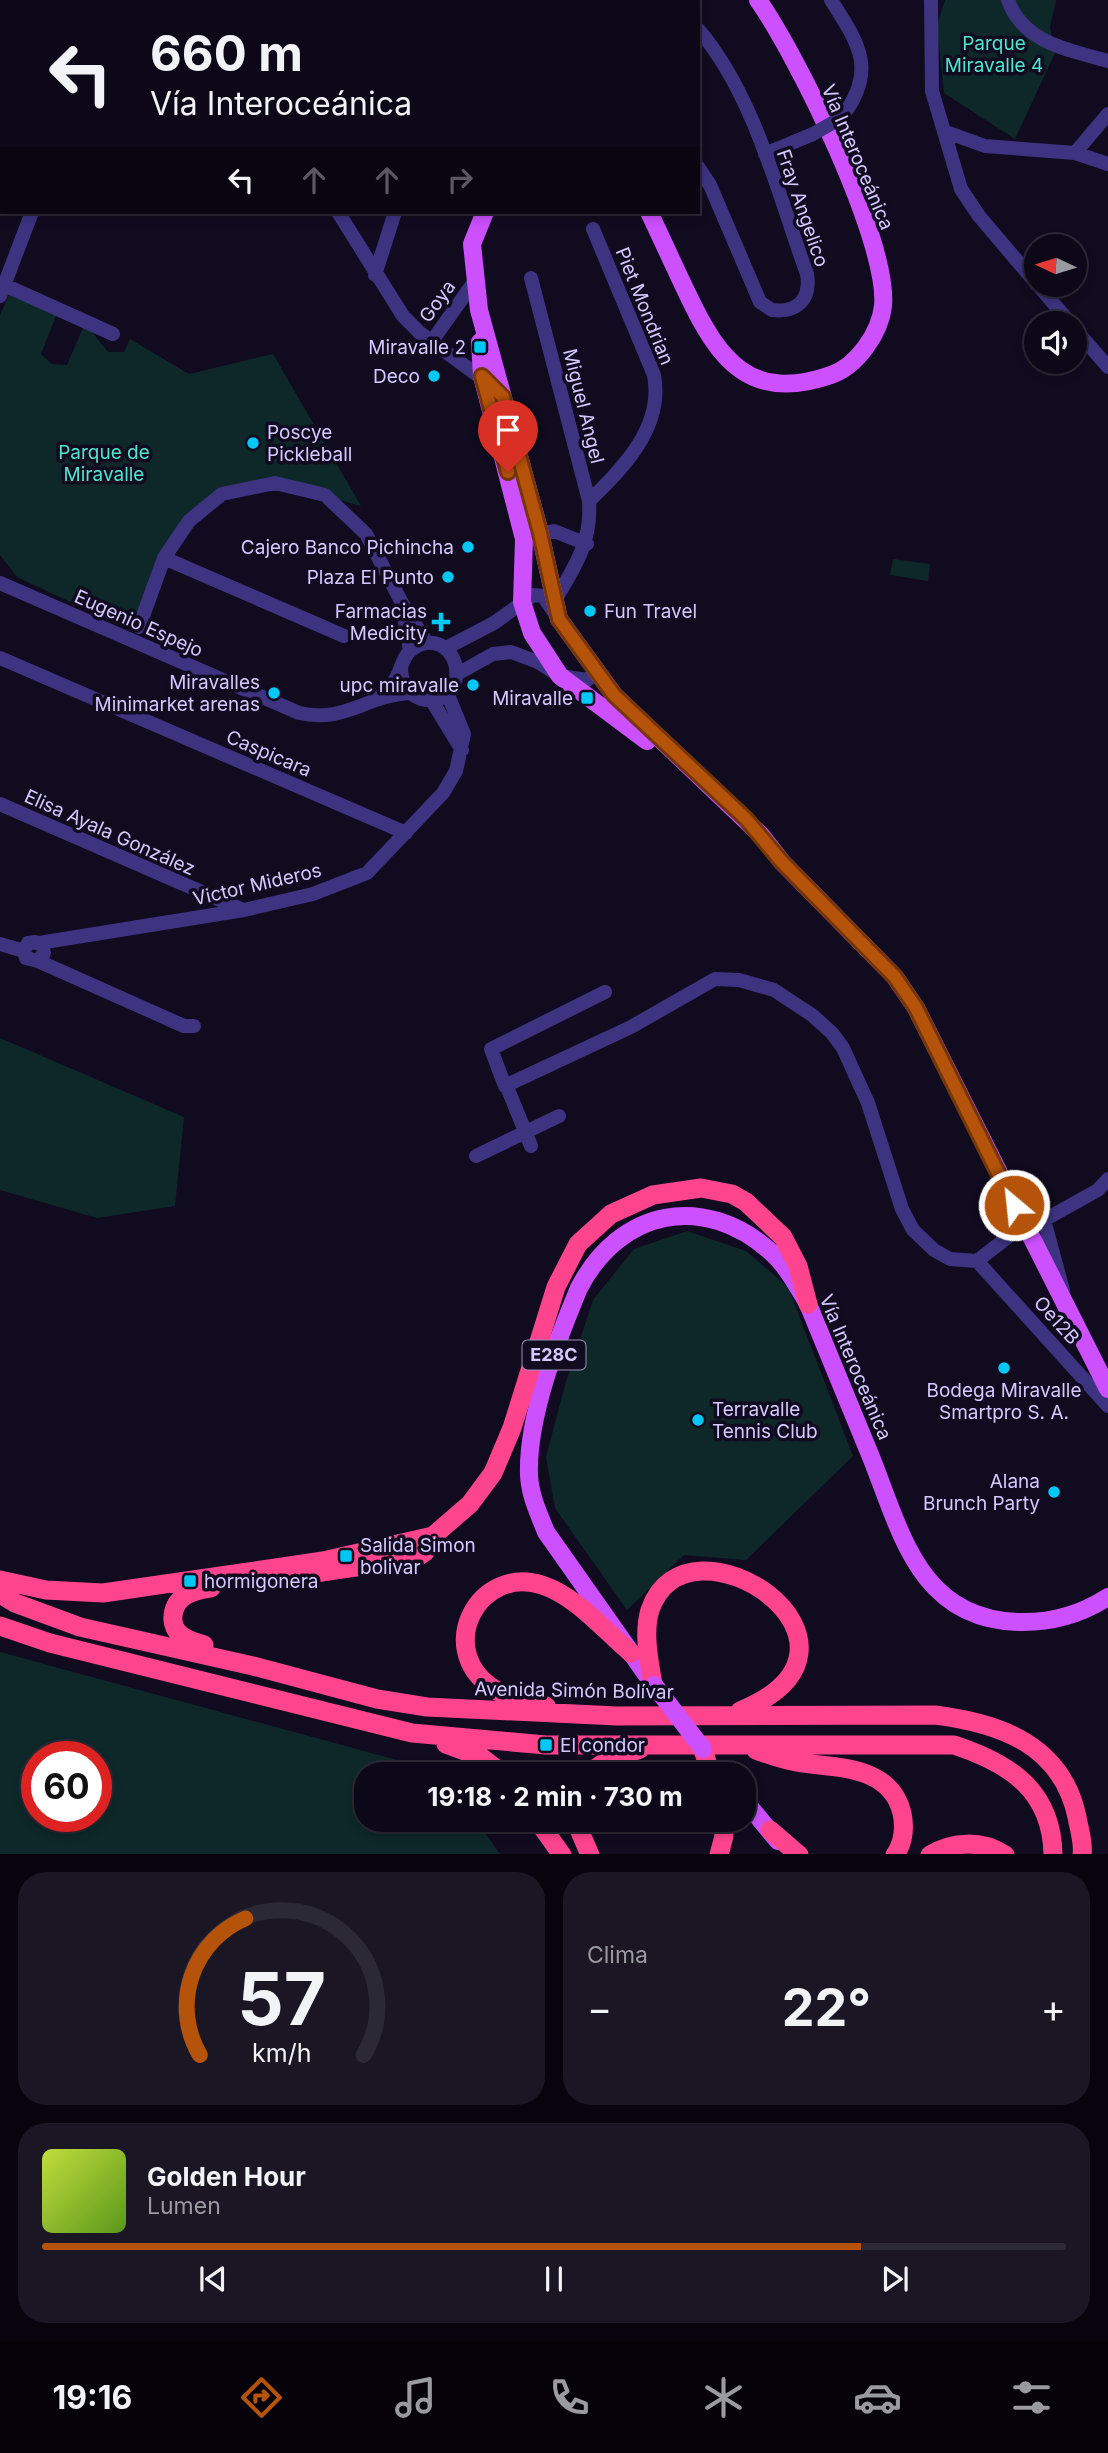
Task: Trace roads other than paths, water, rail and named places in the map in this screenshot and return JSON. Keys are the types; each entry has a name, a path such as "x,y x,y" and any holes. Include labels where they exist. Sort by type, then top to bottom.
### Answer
{"highway":[{"path":"253,1666 181,1636 173,1624 177,1602 193,1591 400,1562 425,1552 433,1536 470,1504 493,1473 512,1428 530,1364 568,1261 594,1227 611,1214 630,1203 674,1190 701,1188 732,1194 760,1212 783,1237 798,1266 808,1304"},
{"path":"0,1580 46,1591 103,1593 323,1561 433,1536"},
{"path":"653,1684 647,1626 658,1595 681,1575 696,1571 734,1574 761,1589 786,1611 798,1637 799,1653 790,1680 779,1692 733,1714"},
{"path":"581,1714 505,1695 481,1679 467,1659 464,1647 467,1625 478,1604 486,1595 510,1584 538,1584 565,1597 631,1653"},
{"name":"Avenida Simón Bolívar","path":"0,1594 15,1603 80,1627 253,1666 377,1699 427,1707 581,1714 935,1714 977,1720 1013,1733 1048,1760 1073,1796 1082,1854"},
{"path":"0,1626 50,1643 412,1733 481,1757 487,1762"},
{"path":"412,1733 546,1745 954,1745 1005,1765 1033,1793 1045,1812 1054,1854"},
{"path":"605,1762 654,1744"},
{"path":"742,1745 777,1758 869,1773 887,1786 901,1808 903,1838 895,1854"},
{"path":"703,1750 707,1762"},
{"path":"770,1830 799,1854"},
{"path":"546,1832 562,1854"},
{"path":"580,1832 590,1854"},
{"path":"719,1854 724,1832"},
{"path":"930,1854 968,1843 1005,1854"}],"main road":[{"name":"Vía Interoceánica","path":"650,214 704,329 731,364 752,378 780,385 805,384 836,373 859,355 876,332 883,305 877,258 840,157 785,41 758,0"},
{"path":"484,214 476,228 472,244 474,282 503,397 532,536 522,602 532,633 560,676 642,737 755,846 782,862"},
{"path":"479,310 482,376 559,619 614,695 754,827 782,862 852,930 895,977 909,998 1108,1389"},
{"name":"Vía Interoceánica","path":"713,1762 653,1684 546,1532 534,1505 529,1476 538,1412 579,1288 589,1269 619,1237 649,1221 685,1216 724,1222 755,1239 787,1270 808,1304 901,1535 922,1574 937,1590 969,1612 1014,1622 1051,1620 1072,1615 1108,1597"},
{"path":"756,1814 789,1854"}],"street":[{"path":"765,154 813,134 841,118 859,89 862,62 859,44 831,0"},
{"path":"931,0 932,91 965,197 1024,268"},
{"path":"1007,0 1012,12 1028,31 1049,44 1108,61"},
{"name":"Fray Angelico","path":"700,32 729,70 765,154 809,288 805,298 795,309 785,312 772,310 760,302 710,185 700,170"},
{"path":"1075,153 1108,114"},
{"path":"946,132 985,146 1075,153 1108,164"},
{"path":"31,214 2,288 113,334"},
{"path":"339,214 403,316 432,341 482,376 503,397"},
{"path":"375,275 394,214"},
{"name":"Piet Mondrian","path":"589,501 632,456 652,415 657,392 654,375 593,229"},
{"name":"Miguel Angel","path":"531,278 589,501 591,523 587,544 555,600"},
{"name":"Goya","path":"432,341 474,282"},
{"path":"1087,343 1108,366"},
{"path":"139,627 164,558 189,521 222,494 275,483 325,495 366,534 402,603 427,643"},
{"path":"532,536 554,531 587,544"},
{"path":"164,558 329,627 344,636"},
{"name":"Eugenio Espejo","path":"0,583 299,713 316,717 337,716 380,696 409,693"},
{"path":"446,648 494,623 533,595 543,596 559,619"},
{"path":"402,603 410,651"},
{"path":"427,643 446,648 453,655 458,673 454,689 448,695 432,701 424,701 409,693 404,685 401,667 410,651 427,643"},
{"path":"458,673 502,652 523,655 560,676 587,680 596,673"},
{"name":"Caspicara","path":"0,658 407,833"},
{"name":"Eugenio Espejo","path":"380,696 394,681 401,667"},
{"name":"Victor Mideros","path":"24,950 28,943 244,910 313,894 367,873 443,793 456,771 462,750 462,726 448,695"},
{"path":"432,701 462,750"},
{"name":"Elisa Ayala González","path":"0,804 244,910"},
{"path":"202,894 208,907 202,918"},
{"path":"38,961 44,953 39,943"},
{"path":"0,944 24,950 26,958 184,1026 194,1026"},
{"path":"507,1087 631,1027 711,981 739,980 774,990 832,1032 843,1048 868,1103 902,1209 912,1230 934,1250 950,1259 977,1261 1025,1226 1044,1220 1098,1190 1108,1178"},
{"path":"528,1139 491,1049 605,992"},
{"path":"476,1156 528,1139 559,1116"},
{"path":"1044,1220 1061,1278 1067,1312"},
{"name":"Oe12B","path":"977,1261 1108,1406"}],"place":[{"name":"Miravalle 2","path":"480,347"},
{"name":"Deco","path":"434,376"},
{"name":"Poscye Pickleball","path":"253,443"},
{"name":"Cajero Banco Pichincha","path":"468,547"},
{"name":"Plaza El Punto","path":"448,577"},
{"name":"Fun Travel","path":"590,611"},
{"name":"Farmacias Medicity","path":"441,622"},
{"name":"upc miravalle","path":"473,685"},
{"name":"Miravalles Minimarket arenas","path":"274,693"},
{"name":"Miravalle","path":"587,698"},
{"name":"Bodega Miravalle Smartpro S. A.","path":"1004,1368"},
{"name":"Terravalle Tennis Club","path":"698,1420"},
{"name":"Alana Brunch Party","path":"1054,1492"},
{"name":"Salida Simon bolivar","path":"346,1556"},
{"name":"hormigonera","path":"190,1581"},
{"name":"El condor","path":"546,1745"}],"park label":[{"name":"Parque Miravalle 4","path":"994,54"},
{"name":"Parque de Miravalle","path":"104,463"}]}
